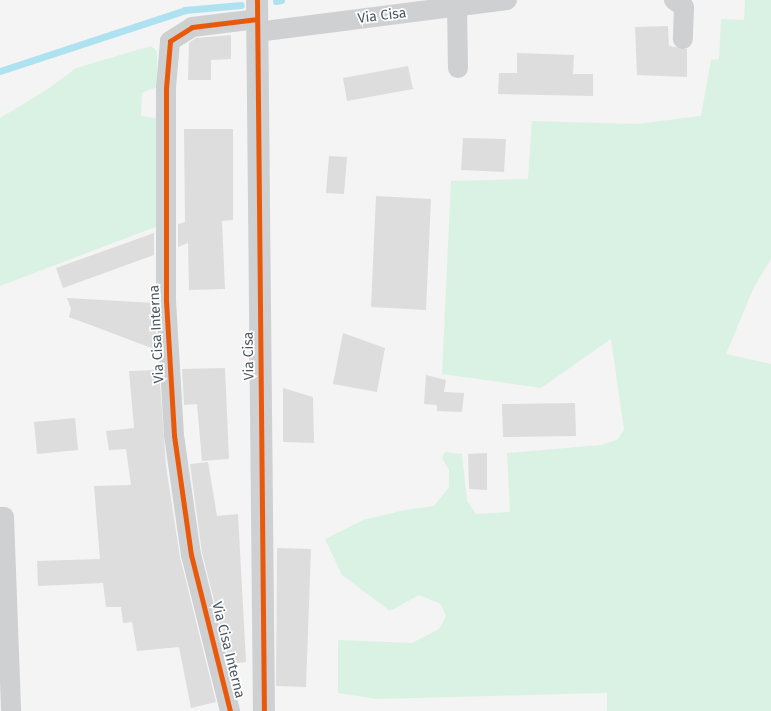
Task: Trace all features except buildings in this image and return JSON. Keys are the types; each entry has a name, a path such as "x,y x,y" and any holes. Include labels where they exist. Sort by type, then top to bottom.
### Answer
{"street":[{"name":"Via Cisa","path":"264,711 257,17 457,6 506,0"},
{"path":"674,0 684,6 682,39"},
{"path":"457,6 458,68"},
{"name":"Via Cisa Interna","path":"230,711 191,555 174,435 166,301 166,88 170,41 192,27 257,17"},
{"path":"0,517 4,517 11,711"}],"green space":[{"path":"745,0 771,0 771,259 754,287 726,354 771,364 771,711 607,711 607,693 377,699 338,693 338,640 412,643 439,629 446,616 441,604 419,595 390,611 342,575 325,539 363,520 405,510 434,506 449,487 449,470 442,458 445,452 462,454 467,501 476,514 510,512 507,453 601,445 617,440 624,430 611,339 541,388 442,374 451,181 528,179 532,121 636,124 701,116 711,60 719,59 721,19 744,20"},
{"path":"151,46 157,51 157,87 142,93 141,116 157,118 158,226 0,286 0,118 48,89 76,68"}],"waterway":[{"path":"276,1 281,0"},
{"path":"0,71 185,10 241,5"}],"cycle path":[{"path":"257,0 264,711"},
{"path":"230,711 191,555 174,435 166,301 166,88 170,41 192,27 257,19"}]}
